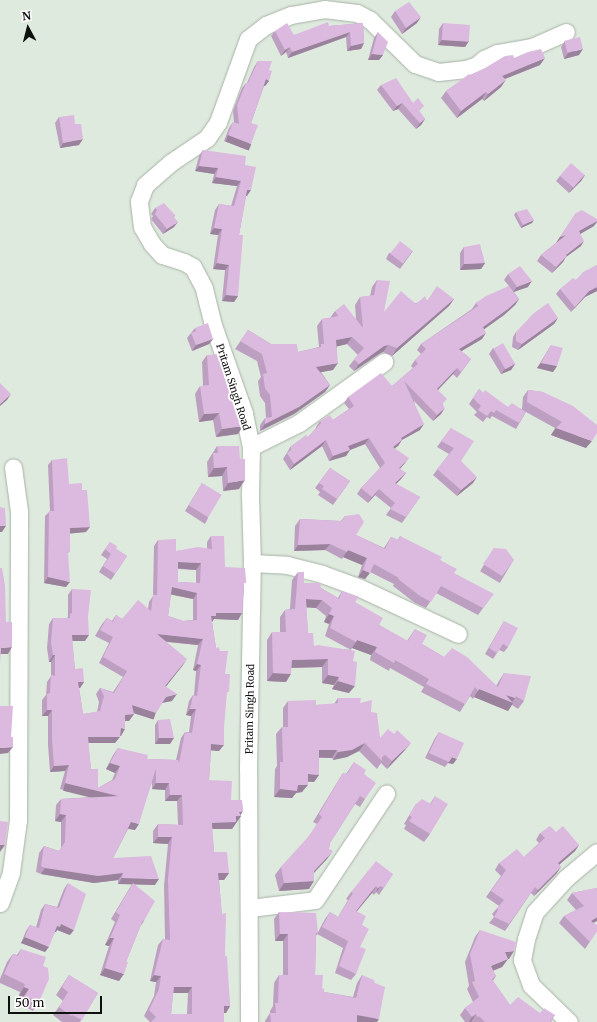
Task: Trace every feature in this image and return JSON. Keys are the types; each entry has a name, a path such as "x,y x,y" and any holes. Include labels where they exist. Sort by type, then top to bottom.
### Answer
{"street":[{"name":"Pritam Singh Road","path":"249,1022 250,908 248,768 252,563 250,495 252,447 244,413 212,325 204,288 193,267 184,262 162,255 152,244 142,227 139,201 145,185 170,163 207,138 218,122 248,39 266,25 291,14 324,9 357,14 370,20 415,64 438,72 478,65 491,55 532,47 566,32"},
{"path":"252,447 299,423 384,362"},
{"path":"0,903 11,872 18,820 19,511 13,467"},
{"path":"252,563 287,565 322,574 360,588 458,634"},
{"path":"250,908 315,900 386,794"},
{"path":"569,1022 532,985 522,960 526,939 535,912 566,878 597,852"}],"building":[{"path":"409,2 421,17 406,28 395,11"},
{"path":"328,22 329,26 363,23 364,43 351,46 350,32 292,52 290,47 285,50 275,31 287,23 294,35"},
{"path":"443,23 470,25 469,42 442,40"},
{"path":"378,32 388,42 383,55 372,54"},
{"path":"580,37 583,49 567,53 564,41"},
{"path":"541,49 545,58 502,76 506,80 488,94 486,92 461,111 446,91 469,74 470,75 485,68 505,56 513,55 514,58 528,52"},
{"path":"258,61 272,61 269,70 272,71 269,81 266,79 251,123 258,125 251,144 228,135 233,122 239,124 237,105 246,83 248,83"},
{"path":"396,78 413,103 418,98 424,106 419,111 425,119 420,123 402,103 397,106 381,85"},
{"path":"74,115 75,124 81,124 83,139 63,143 59,117"},
{"path":"203,150 246,156 245,165 256,167 251,190 247,190 239,235 243,235 238,296 226,295 229,265 217,263 222,229 214,228 219,204 234,206 241,181 216,177 218,168 199,166"},
{"path":"571,163 585,175 573,188 560,176"},
{"path":"164,203 175,215 173,216 178,222 167,229 155,214 157,210 155,208"},
{"path":"527,209 534,220 523,225 516,212"},
{"path":"582,210 597,219 597,221 579,231 584,241 566,255 567,256 556,267 541,255 566,235 560,237 576,213"},
{"path":"400,241 413,251 403,263 390,254"},
{"path":"480,244 485,263 464,264 464,247"},
{"path":"597,265 597,287 589,291 575,307 560,289 573,278 576,280 583,272"},
{"path":"520,266 532,281 517,287 508,274"},
{"path":"377,280 390,281 384,312 401,291 416,304 425,296 427,301 437,286 454,299 397,348 388,345 384,346 359,364 354,359 364,348 352,337 336,340 338,363 316,367 330,385 299,407 265,424 265,418 272,417 270,395 265,388 263,374 267,373 262,354 240,341 248,330 271,344 297,344 298,352 321,347 321,344 324,344 322,319 338,316 335,311 344,304 363,328 360,297 374,295"},
{"path":"509,286 519,299 483,327 486,333 459,349 471,359 461,372 457,368 437,389 447,399 442,404 445,408 437,415 404,381 424,424 401,438 402,440 393,447 409,458 399,468 406,473 395,483 420,497 406,517 390,509 395,503 379,489 372,497 361,488 385,463 369,438 348,446 350,450 333,456 326,440 294,464 287,453 291,450 291,446 306,435 308,437 321,423 320,421 330,415 333,420 354,406 348,397 381,373 392,386 418,364 415,360 426,349 421,344 478,306 476,303 486,296"},
{"path":"548,303 558,318 522,344 516,341 516,332 534,313"},
{"path":"208,323 213,339 196,345 191,333 196,331 195,328"},
{"path":"503,343 515,364 505,369 493,348"},
{"path":"551,345 563,348 557,366 541,363"},
{"path":"221,354 226,368 226,381 230,381 243,426 222,429 219,413 204,414 200,386 209,385 207,355"},
{"path":"0,383 11,394 0,404"},
{"path":"479,389 483,393 485,390 508,407 512,403 526,412 519,423 496,410 494,413 491,411 487,416 478,410 481,406 473,398"},
{"path":"528,390 543,392 573,406 597,425 597,433 592,441 556,428 562,422 527,402"},
{"path":"451,428 474,441 461,461 477,477 461,490 437,469 454,448 441,441"},
{"path":"217,446 239,446 240,459 245,459 245,480 228,483 227,467 214,468 213,453 218,453"},
{"path":"67,458 69,484 82,483 82,490 87,490 90,527 70,528 70,551 68,552 70,582 48,577 49,511 54,511 52,460"},
{"path":"330,468 350,481 337,499 322,489 324,486 319,483"},
{"path":"202,483 222,495 208,517 189,505"},
{"path":"0,507 5,508 6,526 0,526"},
{"path":"359,514 364,522 356,535 385,549 391,537 399,540 400,536 442,557 440,560 457,569 454,573 494,594 483,608 441,586 431,602 420,596 398,579 399,578 374,564 370,573 363,570 367,558 348,550 347,552 330,544 298,545 300,519 342,521 345,516"},
{"path":"211,536 224,536 225,567 245,568 246,580 246,583 244,583 242,613 216,613 216,616 211,616 216,648 219,647 220,651 228,651 225,674 230,674 224,727 224,745 211,744 209,780 232,781 231,800 242,800 243,808 243,811 239,812 241,816 236,816 236,822 212,823 214,852 227,852 229,873 218,873 222,914 226,913 225,956 227,956 230,1006 224,1006 224,1022 151,1022 156,1017 149,1010 159,989 161,976 154,975 163,939 170,940 168,879 172,837 158,837 158,824 183,825 182,795 170,795 169,783 156,783 156,768 139,824 131,822 113,858 151,856 159,879 122,878 123,873 98,876 45,868 41,866 44,846 59,851 65,842 66,815 60,814 61,799 119,796 65,783 69,765 54,766 52,710 47,710 47,694 50,693 51,675 55,676 55,655 53,655 51,642 53,618 70,618 70,614 72,613 72,589 91,590 88,617 89,635 72,635 75,669 83,668 84,682 78,682 83,714 100,711 104,696 100,688 114,693 127,671 103,657 113,637 100,630 107,618 113,622 116,615 122,619 138,600 151,611 153,595 157,595 158,540 176,539 176,551 198,547 212,549","holes":["178,562 201,563 200,583 178,582","172,587 197,593 197,620 183,621 168,616","157,634 203,639 197,664 201,665 197,696 193,695 190,709 196,709 192,733 185,732 179,763 178,760 147,759 148,755 118,748 110,763 120,766 115,779 98,788 98,769 91,769 88,737 120,737 121,728 125,729 125,715 134,714 132,705 156,713 166,697 177,694 165,686 187,659","174,987 192,987 192,1014 171,1014"]},
{"path":"110,542 117,546 116,549 127,556 115,574 103,566 111,554 105,549"},
{"path":"494,548 506,549 514,560 502,576 483,564"},
{"path":"0,568 2,568 5,585 6,622 12,622 12,647 1,648 0,664"},
{"path":"298,572 304,572 304,583 320,583 321,588 339,599 342,591 359,597 355,602 383,618 379,625 408,641 415,629 427,635 422,644 444,657 452,648 467,657 498,687 504,673 531,676 524,701 516,696 515,698 506,695 513,703 479,689 478,691 475,687 465,704 426,684 429,679 395,660 394,663 375,652 377,647 357,640 356,642 330,628 334,616 329,614 332,608 322,600 306,599 308,633 313,633 314,646 318,645 355,651 353,661 357,662 355,686 338,681 339,677 328,675 328,659 292,660 291,674 273,673 272,632 286,632 285,610 295,609"},
{"path":"504,621 518,628 508,647 503,644 497,653 489,648"},
{"path":"338,698 361,698 360,703 372,700 371,712 377,713 380,738 388,729 394,734 397,730 411,743 392,761 385,755 382,757 382,761 365,743 352,750 338,752 337,750 319,750 319,775 308,774 308,785 298,785 297,791 280,789 280,762 283,762 282,727 288,727 288,701 316,700 316,705 338,703"},
{"path":"0,706 13,706 11,737 13,737 13,747 0,748"},
{"path":"170,719 174,738 159,738 158,720"},
{"path":"439,732 464,743 457,759 452,757 449,762 429,753"},
{"path":"354,762 366,770 364,774 376,783 365,799 360,796 330,843 329,849 333,851 314,871 314,881 284,883 281,867 308,837 322,817 319,814 343,773 347,774"},
{"path":"435,796 448,804 430,834 409,821 412,817 409,815 416,804 422,799 431,804"},
{"path":"0,821 8,822 5,845 0,845"},
{"path":"550,826 556,832 563,826 579,845 558,863 561,867 538,890 535,887 509,924 494,917 498,910 497,908 504,900 491,891 506,870 499,863 517,849 524,857 545,838 540,833"},
{"path":"376,861 393,874 384,888 381,886 378,888 376,886 356,911 366,916 362,925 369,929 360,947 366,949 356,974 339,966 348,941 322,927 330,912 338,917 353,893 351,892"},
{"path":"68,883 86,894 74,930 61,924 60,927 57,926 49,947 25,937 30,925 39,928 45,904 59,908"},
{"path":"133,883 155,901 144,921 143,920 126,962 128,962 124,974 105,968 114,938 110,938 120,915 116,912"},
{"path":"597,888 597,917 591,921 597,925 597,931 590,942 564,916 584,906 572,893"},
{"path":"279,912 316,913 318,933 316,933 315,975 323,975 322,989 324,988 324,992 356,998 362,975 374,980 375,983 385,987 379,1019 357,1015 357,1022 271,1022 270,1013 276,1013 275,1003 278,1003 279,975 288,975 288,934 280,934"},
{"path":"480,930 516,942 514,951 505,952 508,959 491,966 496,976 492,979 510,1005 518,997 540,1013 544,1008 555,1015 550,1021 552,1022 485,1022 479,1016 478,1018 476,1014 472,1017 465,1008 479,997 472,982 475,981 470,954"},
{"path":"21,949 46,957 43,966 48,968 49,979 39,1002 25,996 29,989 24,987 25,984 4,974 13,954 18,956"},
{"path":"69,975 98,993 82,1020 72,1015 71,1016 59,1007 68,992 62,987"}]}
